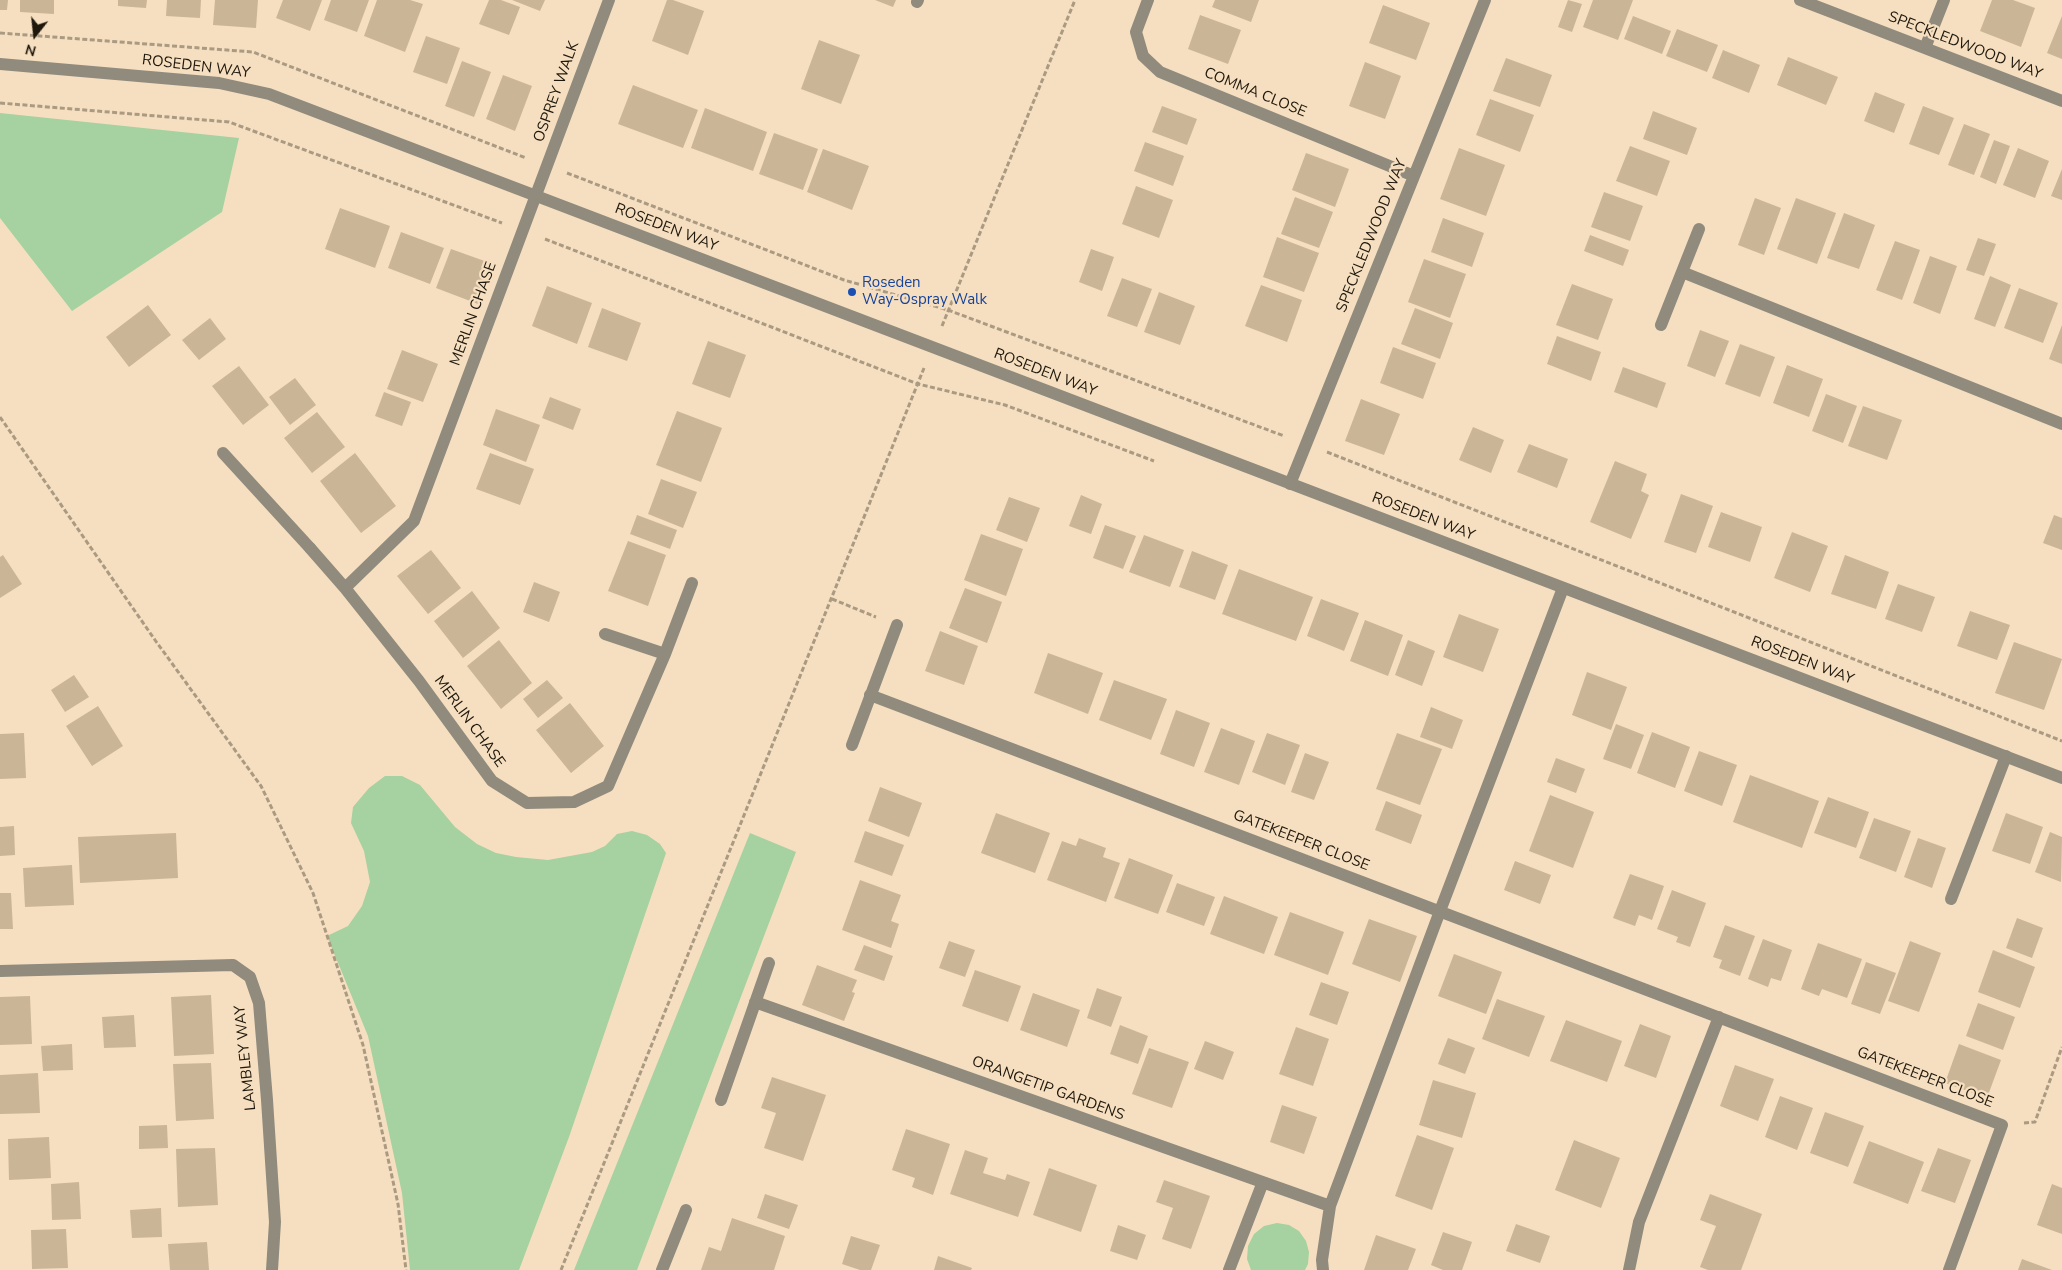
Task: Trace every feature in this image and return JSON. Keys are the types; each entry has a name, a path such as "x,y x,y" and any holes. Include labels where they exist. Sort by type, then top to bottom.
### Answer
{"street":[{"name":"OSPREY WALK","path":"536,196 609,0"},
{"name":"COMMA CLOSE","path":"1148,0 1136,32 1143,56 1160,72 1414,176"},
{"name":"SPECKLEDWOOD WAY","path":"1290,484 1484,0"},
{"name":"SPECKLEDWOOD WAY","path":"1800,0 2062,101"},
{"path":"1924,48 1944,0"},
{"name":"ROSEDEN WAY","path":"0,64 219,83 269,94 2062,778"},
{"name":"MERLIN CHASE","path":"344,588 414,521 536,196"},
{"path":"1661,325 1700,229"},
{"path":"1682,272 2062,424"},
{"name":"MERLIN CHASE","path":"223,453 344,588 419,681 492,781 527,803 574,802 608,786 665,654 692,583"},
{"path":"1323,1270 1322,1260 1330,1206 1563,588"},
{"path":"852,744 897,625"},
{"path":"605,634 665,654"},
{"name":"GATEKEEPER CLOSE","path":"870,695 2002,1125 1949,1270"},
{"path":"1951,900 2006,756"},
{"path":"721,1100 769,963"},
{"name":"LAMBLEY WAY","path":"0,971 233,965 250,977 259,1003 267,1100 275,1222 272,1270"},
{"name":"ORANGETIP GARDENS","path":"755,1002 1330,1206"},
{"path":"1629,1270 1640,1222 1719,1017"},
{"path":"1229,1270 1263,1182"},
{"path":"662,1270 686,1210"}],"path":[{"path":"561,1270 1075,0"},
{"path":"0,33 252,52 844,280 948,310 1306,444 2062,741"},
{"path":"0,103 229,122 522,231 918,384 1005,405 1154,461"},
{"path":"0,417 149,632 261,786 308,884 363,1045 398,1204 406,1270"},
{"path":"832,599 897,625"},
{"path":"2002,1125 2035,1122 2062,1047"}],"green space":[{"path":"0,113 239,138 222,212 72,311 0,218"},
{"path":"385,776 402,776 420,785 455,827 477,844 496,853 548,860 592,852 605,846 617,834 632,831 647,835 660,844 666,853 569,1137 519,1270 410,1270 402,1193 368,1036 327,936 348,926 362,906 370,882 364,851 351,823 353,807 369,788"},
{"path":"750,833 796,852 637,1270 574,1270"},
{"path":"1277,1223 1289,1225 1299,1231 1306,1241 1309,1252 1308,1264 1305,1270 1251,1270 1247,1259 1248,1246 1254,1234 1264,1226"}],"building":[{"path":"0,0 8,0 7,10 0,10"},
{"path":"20,0 54,0 54,14 20,12"},
{"path":"118,0 147,0 146,8 118,6"},
{"path":"167,0 201,0 200,18 166,16"},
{"path":"215,0 258,0 256,28 213,25"},
{"path":"283,0 322,0 310,31 276,18"},
{"path":"331,0 369,0 357,32 324,20"},
{"path":"377,0 410,0 423,4 405,52 364,36"},
{"path":"489,0 501,0 520,7 509,35 479,24"},
{"path":"512,0 545,0 540,11"},
{"path":"667,0 673,0 704,11 688,55 652,41"},
{"path":"875,0 896,0 893,7"},
{"path":"1215,0 1259,0 1251,22 1212,7"},
{"path":"1568,0 1582,4 1572,32 1558,27"},
{"path":"1593,0 1633,0 1618,40 1583,27"},
{"path":"1992,0 2013,0 2035,8 2021,47 1980,31"},
{"path":"1383,5 1430,23 1416,60 1369,43"},
{"path":"1200,15 1241,30 1228,64 1188,49"},
{"path":"1633,16 1671,31 1662,54 1624,39"},
{"path":"2062,16 2062,59 2047,53"},
{"path":"1677,29 1718,45 1707,72 1666,56"},
{"path":"426,36 460,48 447,84 413,72"},
{"path":"819,40 860,55 841,104 801,89"},
{"path":"1723,50 1760,65 1749,93 1712,78"},
{"path":"1788,57 1838,77 1826,105 1777,85"},
{"path":"1506,58 1552,75 1540,107 1493,91"},
{"path":"462,61 491,72 474,117 445,106"},
{"path":"1365,62 1401,76 1385,119 1349,106"},
{"path":"503,75 532,86 515,131 486,119"},
{"path":"633,85 698,110 683,148 618,124"},
{"path":"1875,92 1905,104 1894,133 1864,121"},
{"path":"1490,99 1534,115 1520,152 1476,135"},
{"path":"1162,106 1197,119 1187,145 1152,132"},
{"path":"1923,106 1954,118 1939,155 1909,144"},
{"path":"705,108 767,132 753,171 691,148"},
{"path":"1653,111 1697,128 1687,155 1643,139"},
{"path":"1964,124 1990,134 1974,175 1948,165"},
{"path":"774,133 818,149 803,190 759,174"},
{"path":"1994,140 2010,146 1996,184 1980,177"},
{"path":"1145,142 1184,156 1173,186 1134,171"},
{"path":"1630,146 1670,161 1657,196 1616,181"},
{"path":"1459,148 1505,165 1486,216 1440,199"},
{"path":"2018,148 2049,161 2035,198 2003,185"},
{"path":"823,149 869,166 852,210 807,192"},
{"path":"1306,153 1349,169 1335,207 1292,190"},
{"path":"2062,169 2062,200 2051,196"},
{"path":"1136,186 1173,200 1159,238 1122,224"},
{"path":"1604,192 1643,206 1630,241 1591,227"},
{"path":"1295,197 1333,212 1319,248 1281,234"},
{"path":"1755,198 1781,208 1764,255 1738,245"},
{"path":"1796,198 1836,213 1817,264 1777,249"},
{"path":"340,208 390,226 375,268 325,249"},
{"path":"1844,213 1875,225 1859,269 1827,258"},
{"path":"1443,218 1484,233 1472,267 1431,252"},
{"path":"401,232 444,248 430,284 388,268"},
{"path":"1590,235 1629,250 1623,266 1584,251"},
{"path":"1277,237 1319,253 1304,292 1263,277"},
{"path":"1978,238 1996,244 1984,276 1966,270"},
{"path":"1895,241 1920,250 1902,300 1876,290"},
{"path":"451,249 493,264 478,304 436,288"},
{"path":"1091,249 1114,257 1102,291 1079,282"},
{"path":"1930,256 1957,266 1940,314 1913,303"},
{"path":"1424,259 1466,274 1450,318 1408,302"},
{"path":"1990,276 2011,285 1995,327 1974,319"},
{"path":"1122,278 1152,289 1137,327 1107,316"},
{"path":"1572,284 1613,299 1598,340 1556,325"},
{"path":"1261,285 1302,300 1287,342 1245,326"},
{"path":"547,286 592,303 577,344 532,326"},
{"path":"2019,288 2058,303 2043,343 2004,328"},
{"path":"1159,292 1195,306 1180,345 1144,332"},
{"path":"148,305 171,335 129,367 106,337"},
{"path":"602,308 641,323 627,361 588,347"},
{"path":"1415,308 1453,323 1440,359 1401,344"},
{"path":"210,318 226,339 199,360 182,340"},
{"path":"2062,325 2062,364 2049,359"},
{"path":"1700,330 1729,341 1715,377 1687,366"},
{"path":"1557,336 1601,352 1591,381 1547,364"},
{"path":"708,341 746,355 730,398 692,384"},
{"path":"1740,344 1775,357 1760,397 1725,384"},
{"path":"1393,347 1436,363 1423,399 1380,383"},
{"path":"402,350 438,364 423,402 387,389"},
{"path":"1787,365 1823,379 1809,417 1773,403"},
{"path":"239,366 269,405 243,425 212,386"},
{"path":"1623,367 1666,383 1657,408 1614,392"},
{"path":"295,378 316,405 290,425 269,397"},
{"path":"384,392 411,402 402,426 375,416"},
{"path":"1826,394 1857,406 1843,443 1812,431"},
{"path":"550,397 581,409 573,430 542,418"},
{"path":"1361,399 1400,414 1384,455 1345,441"},
{"path":"1863,406 1902,420 1887,460 1848,446"},
{"path":"496,409 540,425 526,462 483,445"},
{"path":"677,411 722,428 701,482 656,465"},
{"path":"317,412 345,447 312,473 284,438"},
{"path":"1473,427 1504,440 1491,473 1459,460"},
{"path":"1529,444 1568,459 1557,488 1517,472"},
{"path":"355,453 396,506 361,533 320,481"},
{"path":"490,453 534,469 520,505 476,489"},
{"path":"1615,461 1647,474 1641,491 1649,495 1631,539 1590,522"},
{"path":"661,479 697,492 683,528 648,514"},
{"path":"1681,494 1713,506 1696,553 1664,542"},
{"path":"1081,495 1102,504 1091,534 1069,526"},
{"path":"1009,497 1040,508 1027,542 996,530"},
{"path":"1721,512 1762,527 1750,562 1708,547"},
{"path":"637,515 677,530 670,549 630,534"},
{"path":"2054,515 2062,518 2062,550 2043,543"},
{"path":"1105,525 1136,536 1123,569 1093,558"},
{"path":"1792,532 1828,546 1810,592 1774,578"},
{"path":"981,534 1023,549 1006,596 964,580"},
{"path":"1144,535 1184,550 1170,587 1129,572"},
{"path":"628,541 666,555 648,606 608,591"},
{"path":"431,550 461,588 428,614 397,576"},
{"path":"1192,551 1228,565 1215,600 1179,587"},
{"path":"3,555 22,584 0,598 0,557"},
{"path":"1845,555 1889,572 1876,609 1831,594"},
{"path":"1239,569 1313,597 1296,641 1222,614"},
{"path":"534,582 560,592 549,622 523,612"},
{"path":"1898,584 1935,597 1922,632 1885,619"},
{"path":"965,588 1002,602 987,643 949,628"},
{"path":"472,591 500,628 463,658 434,621"},
{"path":"1321,599 1359,613 1344,651 1307,636"},
{"path":"1970,611 2010,625 1997,660 1957,646"},
{"path":"1459,614 1499,629 1483,672 1443,657"},
{"path":"1365,620 1403,635 1388,676 1350,661"},
{"path":"940,631 978,646 964,685 925,671"},
{"path":"499,640 532,683 501,709 467,666"},
{"path":"1408,640 1435,651 1422,686 1395,675"},
{"path":"2014,642 2062,659 2044,710 1995,693"},
{"path":"1048,653 1103,673 1088,714 1034,693"},
{"path":"1587,672 1627,687 1611,730 1572,715"},
{"path":"74,675 89,697 65,712 51,690"},
{"path":"547,680 563,698 538,718 523,699"},
{"path":"1114,680 1167,699 1151,740 1099,720"},
{"path":"570,703 604,746 571,773 536,730"},
{"path":"98,706 123,746 92,766 66,726"},
{"path":"1431,707 1463,720 1452,749 1420,737"},
{"path":"1176,710 1210,723 1194,767 1160,754"},
{"path":"1616,724 1644,735 1631,769 1603,759"},
{"path":"1221,728 1255,741 1239,785 1204,772"},
{"path":"1652,732 1690,747 1675,788 1637,773"},
{"path":"24,733 26,778 0,779 0,734"},
{"path":"1267,733 1300,745 1285,785 1252,772"},
{"path":"1397,733 1442,749 1420,805 1376,789"},
{"path":"1699,751 1737,765 1722,806 1684,791"},
{"path":"1305,753 1329,762 1314,800 1291,792"},
{"path":"1556,758 1585,769 1576,793 1547,782"},
{"path":"1750,775 1819,801 1802,848 1733,822"},
{"path":"880,787 922,803 909,837 868,821"},
{"path":"1550,795 1594,812 1573,868 1529,851"},
{"path":"1828,797 1869,812 1856,848 1814,833"},
{"path":"1386,801 1422,815 1411,844 1375,830"},
{"path":"996,813 1050,833 1035,873 981,853"},
{"path":"2006,813 2043,827 2030,864 1992,851"},
{"path":"1874,818 1911,831 1896,872 1859,858"},
{"path":"14,826 15,855 0,856 0,827"},
{"path":"865,831 904,845 892,876 854,862"},
{"path":"2050,832 2062,837 2061,882 2035,872"},
{"path":"176,833 178,878 80,883 78,837"},
{"path":"1079,838 1106,848 1103,857 1120,863 1106,902 1047,880 1062,841 1076,846"},
{"path":"1918,838 1946,848 1932,888 1904,877"},
{"path":"1129,858 1173,875 1158,914 1114,898"},
{"path":"1515,861 1551,875 1540,904 1504,890"},
{"path":"72,865 74,905 25,907 23,868"},
{"path":"1630,874 1664,886 1652,920 1639,915 1635,926 1613,918"},
{"path":"860,880 901,895 891,921 899,924 891,948 842,930"},
{"path":"1177,883 1215,897 1204,926 1166,912"},
{"path":"1672,890 1706,903 1690,947 1676,942 1678,937 1657,929"},
{"path":"0,893 11,893 13,929 0,929"},
{"path":"1224,896 1278,917 1264,954 1210,934"},
{"path":"1290,912 1344,932 1328,975 1274,955"},
{"path":"2017,918 2043,928 2032,958 2006,948"},
{"path":"1369,919 1417,936 1400,982 1352,964"},
{"path":"1725,925 1755,936 1740,976 1719,968 1722,960 1713,957"},
{"path":"1763,939 1792,950 1781,981 1771,978 1768,987 1748,979"},
{"path":"949,941 975,950 965,977 939,968"},
{"path":"1910,941 1941,953 1919,1012 1888,1001"},
{"path":"1818,943 1862,959 1847,998 1822,989 1819,996 1801,989"},
{"path":"864,945 893,956 884,981 854,970"},
{"path":"1993,950 2035,967 2020,1008 1978,992"},
{"path":"1454,954 1502,972 1486,1014 1438,996"},
{"path":"1866,962 1896,973 1880,1014 1851,1004"},
{"path":"817,965 857,980 852,992 855,993 844,1021 802,1005"},
{"path":"975,970 1021,986 1008,1022 962,1006"},
{"path":"1321,982 1349,992 1337,1025 1309,1015"},
{"path":"1097,988 1122,997 1111,1027 1087,1018"},
{"path":"1033,993 1080,1010 1067,1047 1020,1030"},
{"path":"211,995 214,1054 174,1056 171,997"},
{"path":"30,996 32,1044 0,1045 0,997"},
{"path":"1497,999 1545,1016 1529,1057 1482,1039"},
{"path":"1978,1003 2015,1017 2003,1050 1966,1036"},
{"path":"134,1015 136,1047 104,1048 102,1017"},
{"path":"1566,1020 1622,1041 1607,1082 1550,1061"},
{"path":"1640,1024 1671,1036 1656,1078 1624,1066"},
{"path":"1120,1025 1148,1036 1138,1064 1110,1054"},
{"path":"1296,1027 1329,1039 1313,1086 1279,1074"},
{"path":"1448,1038 1475,1048 1465,1074 1438,1064"},
{"path":"1205,1041 1234,1052 1223,1080 1194,1069"},
{"path":"72,1044 73,1070 43,1071 41,1046"},
{"path":"1959,1044 2001,1060 1987,1098 1945,1083"},
{"path":"1149,1048 1189,1062 1172,1108 1132,1094"},
{"path":"211,1063 214,1119 176,1121 173,1064"},
{"path":"1735,1065 1774,1079 1758,1121 1720,1106"},
{"path":"38,1073 40,1113 0,1114 0,1075"},
{"path":"772,1077 826,1095 803,1161 764,1148 776,1113 761,1108"},
{"path":"1433,1080 1476,1093 1462,1138 1419,1125"},
{"path":"1780,1096 1813,1108 1797,1150 1765,1137"},
{"path":"1282,1105 1317,1117 1304,1154 1270,1142"},
{"path":"1825,1112 1864,1126 1848,1167 1810,1153"},
{"path":"167,1125 168,1148 139,1149 139,1126"},
{"path":"906,1129 950,1144 933,1195 912,1187 915,1178 892,1170"},
{"path":"1417,1135 1454,1148 1432,1210 1395,1196"},
{"path":"49,1137 51,1178 9,1180 8,1139"},
{"path":"1574,1140 1620,1158 1601,1208 1555,1190"},
{"path":"1869,1141 1924,1162 1908,1204 1853,1183"},
{"path":"215,1148 218,1205 178,1207 176,1149"},
{"path":"1938,1148 1971,1160 1955,1203 1921,1191"},
{"path":"965,1150 988,1158 983,1173 1005,1180 1007,1174 1030,1182 1018,1217 950,1194"},
{"path":"1049,1168 1097,1185 1081,1232 1033,1215"},
{"path":"1164,1180 1210,1196 1191,1249 1162,1239 1173,1208 1156,1202"},
{"path":"79,1182 81,1219 52,1220 51,1184"},
{"path":"2052,1184 2062,1188 2062,1234 2037,1225"},
{"path":"765,1194 798,1205 789,1229 757,1218"},
{"path":"1710,1194 1762,1214 1741,1270 1708,1270 1700,1267 1716,1226 1700,1220"},
{"path":"161,1208 162,1237 132,1238 130,1210"},
{"path":"732,1218 785,1236 774,1270 701,1270 709,1247 721,1251"},
{"path":"1516,1224 1550,1236 1540,1263 1506,1251"},
{"path":"1118,1225 1146,1235 1137,1260 1110,1251"},
{"path":"66,1229 68,1268 32,1269 31,1230"},
{"path":"1443,1232 1472,1242 1462,1270 1443,1270 1431,1265"},
{"path":"1376,1235 1416,1249 1408,1270 1364,1270"},
{"path":"851,1236 880,1245 871,1270 860,1270 842,1264"},
{"path":"207,1242 209,1270 170,1270 168,1244"},
{"path":"938,1256 972,1268 971,1270 934,1270"},
{"path":"2022,1259 2052,1270 2018,1270"}],"place":[{"name":"Roseden Way-Ospray Walk","path":"852,292"}]}
